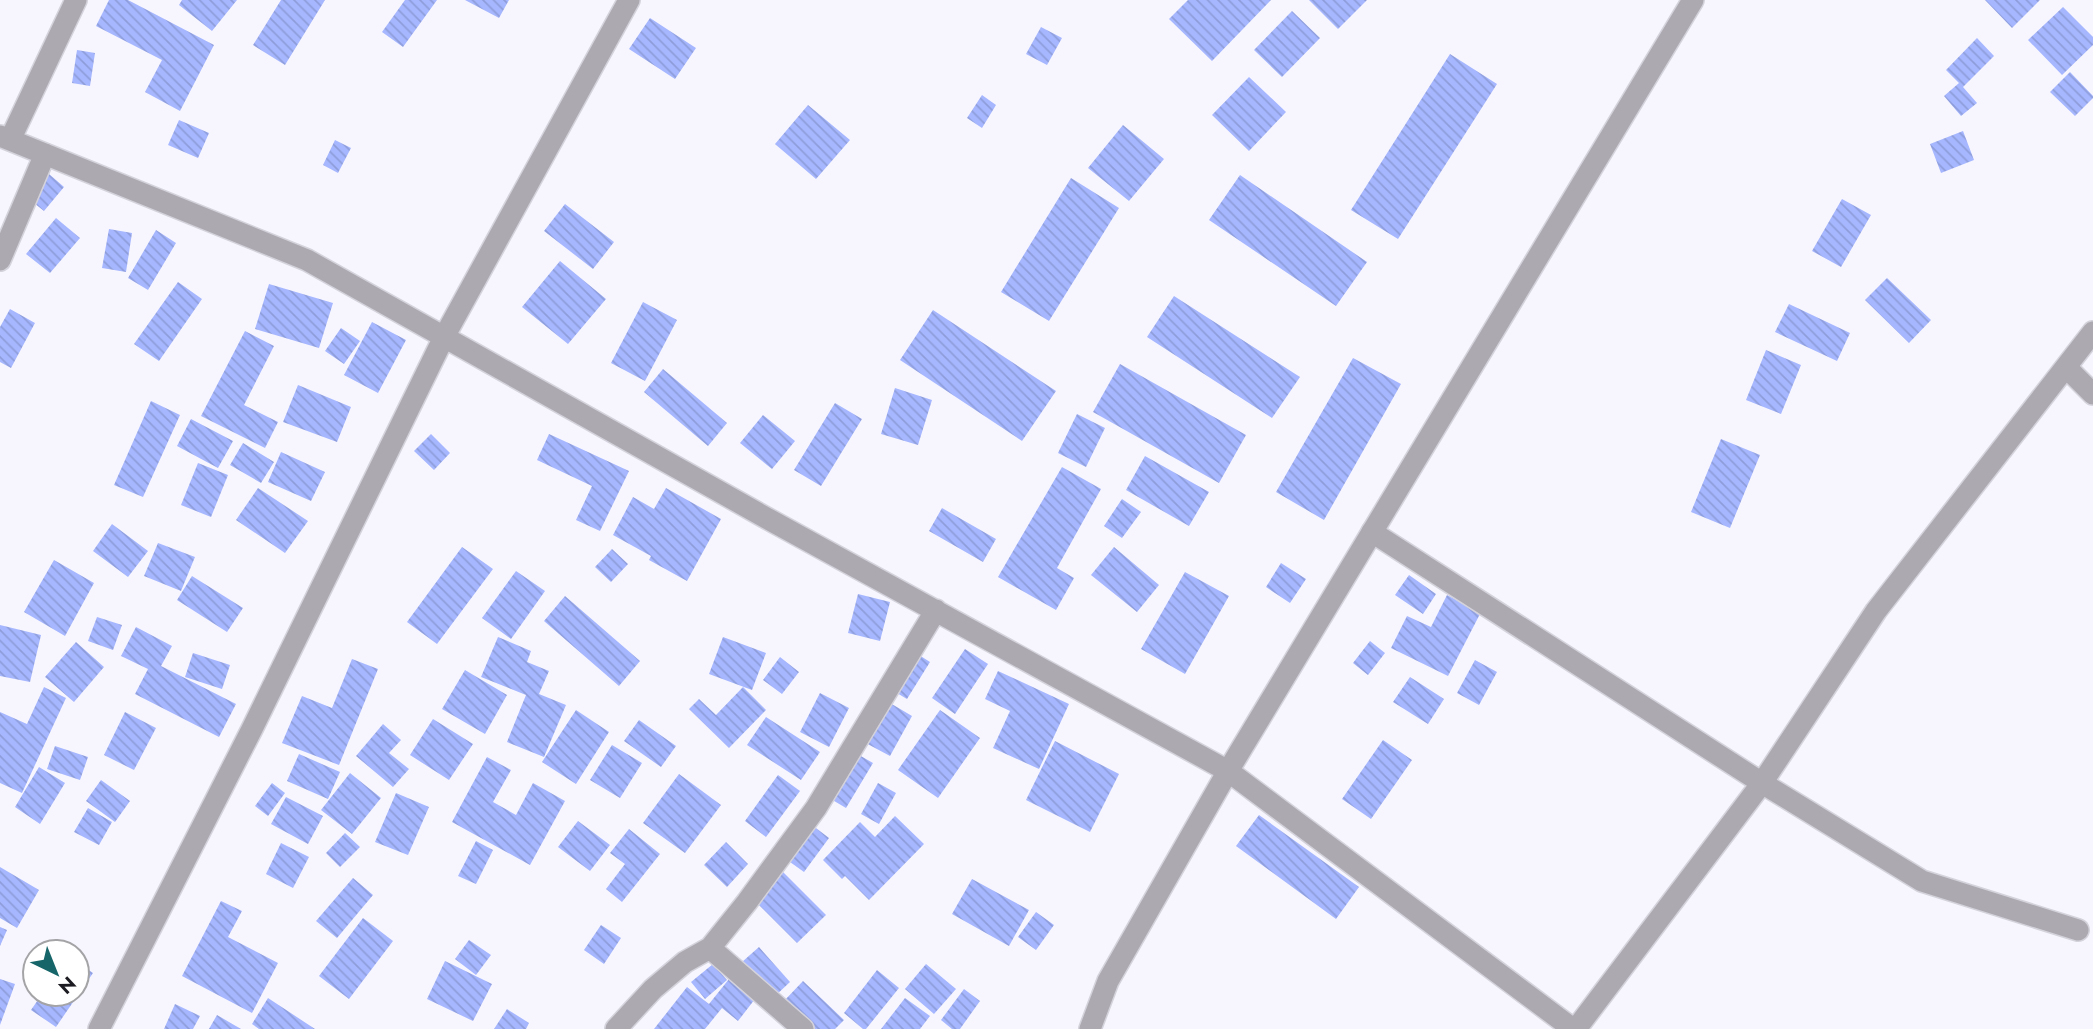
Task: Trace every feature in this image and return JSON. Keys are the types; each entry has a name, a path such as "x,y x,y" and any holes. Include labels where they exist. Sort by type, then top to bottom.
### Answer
{"street":[{"path":"76,0 5,138 307,260 758,513 1228,771 1574,1029 1762,783 1876,611 2093,332"},
{"path":"99,1029 258,716 444,337 629,0"},
{"path":"1090,1029 1108,981 1228,771 1693,0"},
{"path":"0,260 45,155"},
{"path":"2066,367 2093,394"},
{"path":"1372,532 1762,783 1922,881 2078,930"},
{"path":"616,1029 653,989 685,962 710,948 747,902 816,808 936,610"},
{"path":"710,948 803,1029"}],"building":[{"path":"109,0 128,0 214,45 180,111 145,92 162,60 96,26"},
{"path":"182,0 237,0 212,31 179,5"},
{"path":"281,0 325,0 285,65 253,45"},
{"path":"405,0 437,0 403,47 382,32"},
{"path":"465,0 509,0 499,18"},
{"path":"1188,0 1271,0 1212,61 1169,19"},
{"path":"1309,0 1367,0 1338,29"},
{"path":"1985,0 2040,0 2012,28"},
{"path":"2063,7 2093,37 2093,45 2062,75 2028,40"},
{"path":"1292,11 1320,38 1282,77 1254,50"},
{"path":"650,18 696,48 675,79 629,49"},
{"path":"1041,27 1062,38 1047,65 1026,54"},
{"path":"1977,38 1994,56 1963,87 1977,103 1961,116 1944,96 1959,83 1946,70"},
{"path":"77,50 95,53 90,86 72,83"},
{"path":"1450,54 1497,84 1398,239 1351,210"},
{"path":"2070,72 2093,96 2075,116 2050,92"},
{"path":"1249,77 1286,112 1249,151 1212,115"},
{"path":"982,95 996,105 982,128 967,118"},
{"path":"808,105 850,140 816,179 775,144"},
{"path":"179,120 209,133 198,158 168,145"},
{"path":"1123,125 1164,159 1129,201 1088,168"},
{"path":"1963,131 1974,160 1941,173 1930,144"},
{"path":"335,140 351,148 338,173 323,165"},
{"path":"49,174 64,187 44,211 29,199"},
{"path":"1240,175 1367,262 1336,306 1209,220"},
{"path":"1071,178 1119,208 1049,321 1001,292"},
{"path":"1842,199 1871,215 1841,267 1812,251"},
{"path":"565,204 614,242 593,269 544,231"},
{"path":"56,218 80,238 50,273 26,254"},
{"path":"109,229 132,233 126,272 102,268"},
{"path":"156,230 176,243 148,290 128,278"},
{"path":"560,261 606,299 568,344 522,307"},
{"path":"1887,278 1931,320 1909,343 1865,300"},
{"path":"178,282 202,299 159,361 134,344"},
{"path":"269,284 333,303 319,348 255,329"},
{"path":"1174,296 1300,377 1272,418 1147,337"},
{"path":"643,302 677,320 645,381 611,363"},
{"path":"1789,304 1850,333 1837,361 1775,332"},
{"path":"10,309 35,323 11,368 0,362 0,327"},
{"path":"933,310 1056,391 1022,441 900,360"},
{"path":"372,322 406,340 378,393 344,375"},
{"path":"341,328 360,341 344,364 325,351"},
{"path":"245,331 274,346 244,405 278,422 265,448 201,416"},
{"path":"1766,350 1801,365 1781,414 1746,400"},
{"path":"1353,358 1401,384 1324,520 1276,492"},
{"path":"1120,364 1246,435 1219,483 1093,412"},
{"path":"663,369 727,423 708,446 644,392"},
{"path":"298,385 351,407 337,442 283,422"},
{"path":"895,388 932,400 918,445 881,434"},
{"path":"151,401 180,415 143,497 114,485"},
{"path":"835,403 862,419 821,486 794,470"},
{"path":"1077,414 1105,428 1086,467 1058,453"},
{"path":"763,415 795,441 772,469 740,443"},
{"path":"191,419 233,441 218,468 177,446"},
{"path":"431,434 450,453 434,470 414,451"},
{"path":"549,434 629,471 600,531 576,520 592,486 537,460"},
{"path":"1721,439 1760,455 1730,528 1691,512"},
{"path":"243,443 274,462 261,483 230,465"},
{"path":"281,452 325,472 311,501 268,482"},
{"path":"1145,456 1209,492 1189,526 1126,490"},
{"path":"198,463 228,475 211,517 181,505"},
{"path":"1062,467 1101,489 1057,568 1074,578 1056,610 998,577"},
{"path":"258,488 308,521 285,553 236,520"},
{"path":"666,488 721,519 687,581 649,560 651,556 613,535 633,497 654,509"},
{"path":"1122,499 1141,512 1122,538 1104,526"},
{"path":"942,508 996,539 983,562 929,531"},
{"path":"112,524 148,551 128,577 93,551"},
{"path":"158,543 195,557 181,591 144,576"},
{"path":"462,547 493,569 437,644 407,622"},
{"path":"1114,547 1159,585 1137,612 1091,575"},
{"path":"612,549 628,564 611,582 595,567"},
{"path":"54,560 94,583 65,636 24,612"},
{"path":"1281,563 1306,579 1290,603 1266,587"},
{"path":"516,571 545,591 511,639 482,618"},
{"path":"1185,572 1229,596 1185,674 1141,649"},
{"path":"1409,575 1436,594 1423,614 1395,595"},
{"path":"192,576 243,608 227,632 177,600"},
{"path":"858,594 890,602 880,641 848,633"},
{"path":"1447,595 1481,612 1448,676 1391,648 1407,616 1431,627"},
{"path":"565,596 640,661 619,686 544,621"},
{"path":"97,617 122,625 113,650 88,641"},
{"path":"0,625 41,635 30,682 0,676"},
{"path":"136,627 172,646 161,666 236,704 219,737 135,694 148,669 121,656"},
{"path":"498,637 531,651 527,662 549,671 539,694 566,705 544,757 507,742 526,695 481,677"},
{"path":"723,637 766,653 752,690 709,674"},
{"path":"1370,641 1385,653 1368,675 1353,663"},
{"path":"76,642 104,667 74,702 45,677"},
{"path":"908,648 930,662 907,699 885,686"},
{"path":"965,649 988,664 955,714 932,698"},
{"path":"193,653 230,665 222,689 185,677"},
{"path":"780,657 799,672 782,694 763,680"},
{"path":"352,659 378,669 339,765 282,743 302,696 332,708"},
{"path":"1475,660 1497,672 1479,705 1457,693"},
{"path":"465,670 507,695 485,734 442,709"},
{"path":"998,671 1069,704 1039,769 993,748 1010,711 985,699"},
{"path":"1410,677 1444,699 1428,724 1393,702"},
{"path":"44,687 66,698 22,793 0,783 0,712 27,724"},
{"path":"743,687 766,710 729,748 689,709 699,699 716,715"},
{"path":"820,693 849,708 829,747 800,732"},
{"path":"885,700 912,716 890,756 862,741"},
{"path":"576,710 609,732 576,784 542,762"},
{"path":"940,710 980,738 938,798 898,770"},
{"path":"125,712 156,728 134,770 104,755"},
{"path":"766,717 820,752 801,780 747,745"},
{"path":"433,719 473,744 449,780 410,755"},
{"path":"639,720 676,746 661,767 624,741"},
{"path":"383,724 401,740 389,753 409,769 393,787 356,756"},
{"path":"1383,740 1412,760 1371,819 1342,799"},
{"path":"1055,741 1119,774 1090,832 1026,800"},
{"path":"612,745 642,763 620,798 590,780"},
{"path":"55,746 88,757 80,780 47,769"},
{"path":"852,751 873,763 846,808 824,795"},
{"path":"299,754 340,772 328,799 287,781"},
{"path":"487,757 511,770 493,802 516,815 533,783 565,801 530,865 452,822"},
{"path":"39,767 65,783 40,824 15,807"},
{"path":"350,773 381,798 352,834 321,810"},
{"path":"679,774 721,805 685,853 643,823"},
{"path":"778,775 800,791 766,837 745,821"},
{"path":"101,780 130,801 115,822 86,801"},
{"path":"272,783 285,793 268,816 255,806"},
{"path":"878,783 896,793 879,824 861,814"},
{"path":"396,793 429,807 408,855 375,842"},
{"path":"286,797 323,816 308,844 271,824"},
{"path":"88,808 112,822 99,845 74,832"},
{"path":"1259,815 1359,887 1336,919 1236,846"},
{"path":"895,816 924,844 869,900 845,876 842,879 823,860 860,822 875,837"},
{"path":"578,821 610,845 590,871 558,847"},
{"path":"808,822 829,838 804,872 783,857"},
{"path":"629,829 660,854 622,902 606,889 625,864 610,853"},
{"path":"345,833 360,847 340,867 326,853"},
{"path":"476,841 493,850 476,884 458,876"},
{"path":"726,842 748,864 727,887 704,865"},
{"path":"281,843 309,857 293,888 266,874"},
{"path":"0,867 39,890 17,928 0,918"},
{"path":"779,868 826,915 797,943 750,896"},
{"path":"353,878 373,895 337,938 316,921"},
{"path":"972,879 1029,910 1009,946 952,914"},
{"path":"221,901 242,911 228,937 278,963 252,1013 182,976"},
{"path":"1036,912 1054,925 1036,950 1018,937"},
{"path":"363,918 393,941 349,999 319,976"},
{"path":"601,925 621,938 604,964 584,950"},
{"path":"0,927 7,930 0,946"},
{"path":"469,940 491,955 476,975 455,959"},
{"path":"759,947 790,982 774,997 742,962"},
{"path":"445,961 492,984 473,1021 427,999"},
{"path":"713,964 727,980 705,999 691,982"},
{"path":"926,964 956,989 934,1014 905,989"},
{"path":"877,970 899,988 866,1029 863,1029 844,1013"},
{"path":"0,979 15,984 0,1025"},
{"path":"729,979 755,999 738,1021 722,1008 705,1029 654,1029 687,987 709,1004"},
{"path":"803,981 844,1020 835,1029 813,1029 784,1001"},
{"path":"964,989 980,1001 960,1029 952,1029 941,1020"},
{"path":"268,998 315,1029 259,1029 252,1024"},
{"path":"905,998 930,1016 920,1029 881,1029"},
{"path":"175,1004 200,1016 193,1029 164,1029"},
{"path":"32,1008 69,1008 56,1027 31,1010"},
{"path":"507,1009 529,1023 526,1029 494,1029"},
{"path":"217,1015 241,1029 209,1029"}]}
